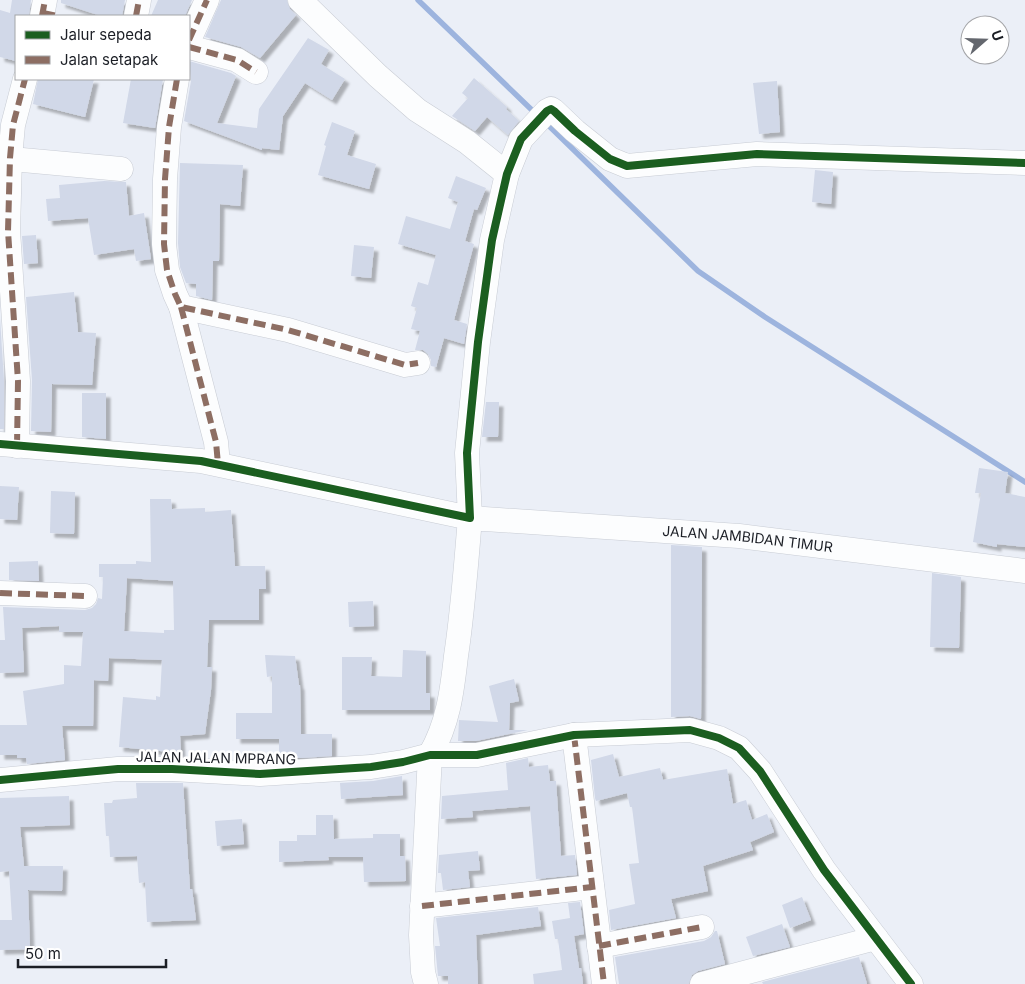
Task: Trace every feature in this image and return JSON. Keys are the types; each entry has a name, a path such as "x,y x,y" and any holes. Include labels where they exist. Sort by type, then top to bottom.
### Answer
{"street":[{"path":"136,15 139,0"},
{"path":"190,38 207,0"},
{"path":"300,0 378,76 417,110 467,142 507,174"},
{"path":"190,47 237,60 256,72"},
{"path":"9,445 18,381 5,158 25,80"},
{"path":"177,80 169,127 165,179 164,244 167,270 181,307 216,442 218,464"},
{"path":"426,984 423,972 421,935 430,755 440,737 451,697 459,637 470,518 467,453 478,342 492,240 507,174 521,140 542,115 551,109 610,159 627,166 757,154 1025,164"},
{"path":"5,158 121,169"},
{"path":"181,307 288,330 405,365 418,363"},
{"name":"JALAN JAMBIDAN TIMUR","path":"9,445 191,460 218,464 470,518 739,536 1025,571"},
{"path":"0,593 85,596"},
{"name":"JALAN JALAN MPRANG","path":"0,780 118,769 172,769 260,774 371,767 430,755 476,756 574,735 690,730 719,738 739,748 760,771 824,870 910,984"},
{"path":"574,735 604,984"},
{"path":"422,906 592,887"},
{"path":"599,946 702,927"},
{"path":"702,984 876,938"}],"building":[{"path":"12,0 31,0 29,15 15,15 15,61 0,57 0,10 10,13"},
{"path":"61,0 125,0 122,15 98,15 61,3"},
{"path":"158,0 192,0 185,15 151,15"},
{"path":"221,0 287,0 290,9 296,15 260,58 241,47 205,37"},
{"path":"308,38 329,50 321,64 345,79 332,100 305,83 283,116 279,150 262,148 262,150 184,121 191,81 190,61 236,76 217,123 257,128 259,109"},
{"path":"474,78 507,107 506,109 519,121 508,135 487,117 475,131 452,116 468,98 462,93"},
{"path":"38,80 94,80 85,117 33,104"},
{"path":"131,80 163,80 155,128 123,123"},
{"path":"777,81 780,132 759,134 753,83"},
{"path":"332,122 355,131 347,155 376,164 369,189 318,175 326,146 324,145"},
{"path":"180,163 243,165 240,206 220,204 219,261 213,261 212,300 196,296 196,284 186,283 180,267 178,243"},
{"path":"815,170 833,172 831,204 812,202"},
{"path":"456,176 486,188 477,210 474,209 465,241 474,244 454,320 467,324 464,344 444,338 436,367 431,366 428,354 423,350 415,350 420,331 411,329 417,308 411,306 418,282 428,285 436,255 398,244 406,216 450,229 458,202 448,198"},
{"path":"104,181 126,182 129,216 144,213 151,259 136,261 134,249 94,255 88,218 48,221 46,199 60,198 59,185"},
{"path":"36,235 38,263 24,264 22,236"},
{"path":"354,245 374,247 371,278 351,276"},
{"path":"74,292 78,332 96,333 92,385 52,384 51,432 31,431 32,380 26,297"},
{"path":"0,318 4,381 4,429 0,429"},
{"path":"82,393 106,393 106,439 82,437"},
{"path":"486,402 499,402 498,437 482,437"},
{"path":"979,468 1008,472 1005,493 1025,497 1025,547 997,544 997,547 973,542 981,493 975,493"},
{"path":"0,486 19,487 17,520 0,519"},
{"path":"51,491 75,492 74,534 50,533"},
{"path":"150,499 171,499 172,509 205,508 205,512 231,510 235,566 265,566 266,589 259,589 259,620 209,620 207,667 212,667 205,734 180,736 181,753 119,747 123,697 156,700 156,696 160,697 162,660 109,658 108,681 94,680 93,726 62,726 65,760 27,764 26,758 17,758 17,755 0,755 0,725 27,725 23,691 64,684 64,665 81,666 83,632 59,632 59,626 22,628 24,672 0,673 0,640 5,640 3,607 85,610 92,608 98,598 102,599 103,577 99,577 99,564 136,564 136,561 151,562","holes":["127,578 173,581 174,630 164,630 164,633 124,631"]},
{"path":"671,545 702,547 701,719 690,716 671,717"},
{"path":"38,561 39,581 9,580 9,562"},
{"path":"932,573 961,577 959,648 930,647"},
{"path":"373,601 374,626 349,627 348,602"},
{"path":"403,650 426,651 426,693 430,693 430,710 342,710 342,657 372,657 371,676 402,677"},
{"path":"265,655 295,656 300,685 301,734 332,734 332,756 279,757 279,739 236,739 236,713 272,713 272,676 267,677"},
{"path":"514,679 519,701 510,703 509,730 528,730 476,741 458,741 459,720 498,722 489,686"},
{"path":"613,754 619,777 660,768 663,780 727,769 733,804 746,800 752,820 767,814 774,832 750,842 753,850 703,866 708,891 671,899 676,918 611,930 609,910 635,904 629,864 639,863 632,807 630,807 627,793 596,801 595,798 591,760"},
{"path":"528,758 529,767 548,765 550,781 556,781 561,856 575,855 577,875 536,879 530,806 472,811 473,817 441,819 442,796 508,790 506,763"},
{"path":"402,776 403,795 341,799 340,783 373,781"},
{"path":"136,783 183,783 190,889 192,889 196,920 147,922 145,882 139,883 137,856 110,857 109,836 106,836 104,803 112,803 113,800 137,798"},
{"path":"69,796 70,825 20,827 24,866 63,866 62,891 28,890 30,949 0,950 0,920 12,920 9,871 0,872 0,798"},
{"path":"316,815 333,815 334,839 373,838 373,834 400,834 400,856 405,856 406,881 364,882 363,857 328,857 329,860 279,862 279,841 297,841 297,835 316,835"},
{"path":"242,819 244,844 217,846 215,821"},
{"path":"478,851 480,870 468,871 470,887 443,890 441,873 438,873 439,855"},
{"path":"802,897 811,920 790,928 782,905"},
{"path":"580,902 584,934 574,936 583,984 534,984 533,974 562,970 558,939 555,939 552,921 570,918 568,903"},
{"path":"538,907 541,926 476,935 478,984 448,984 448,976 438,976 435,946 440,946 436,918"},
{"path":"782,924 790,947 753,956 746,937"},
{"path":"717,931 725,964 698,971 692,975 689,984 619,984 615,957 704,941 711,937"},
{"path":"859,957 867,984 763,984 762,982"}],"waterway":[{"path":"418,0 536,114"},
{"path":"545,122 698,271 765,317 1025,482"}],"marked path":[{"path":"42,15 45,0"},
{"path":"136,15 139,0"},
{"path":"190,38 207,0"},
{"path":"43,13 53,15"},
{"path":"190,47 237,60 256,72"},
{"path":"17,446 18,381 8,231 13,125 25,80"},
{"path":"177,80 169,127 165,179 164,244 167,270 181,307 288,330 405,365 418,363"},
{"path":"181,307 216,442 218,464"},
{"path":"0,593 85,596"},
{"path":"574,735 604,984"},
{"path":"422,906 592,887"},
{"path":"599,946 702,927"}],"cycle path":[{"path":"0,444 201,461 470,518 467,453 478,342 492,240 507,174 521,139 547,111 551,109 554,111 575,131 610,159 627,166 757,154 1025,163"},
{"path":"0,780 118,769 172,769 260,774 371,767 430,755 477,755 574,735 690,730 719,738 739,748 760,771 824,870 911,984"}]}
